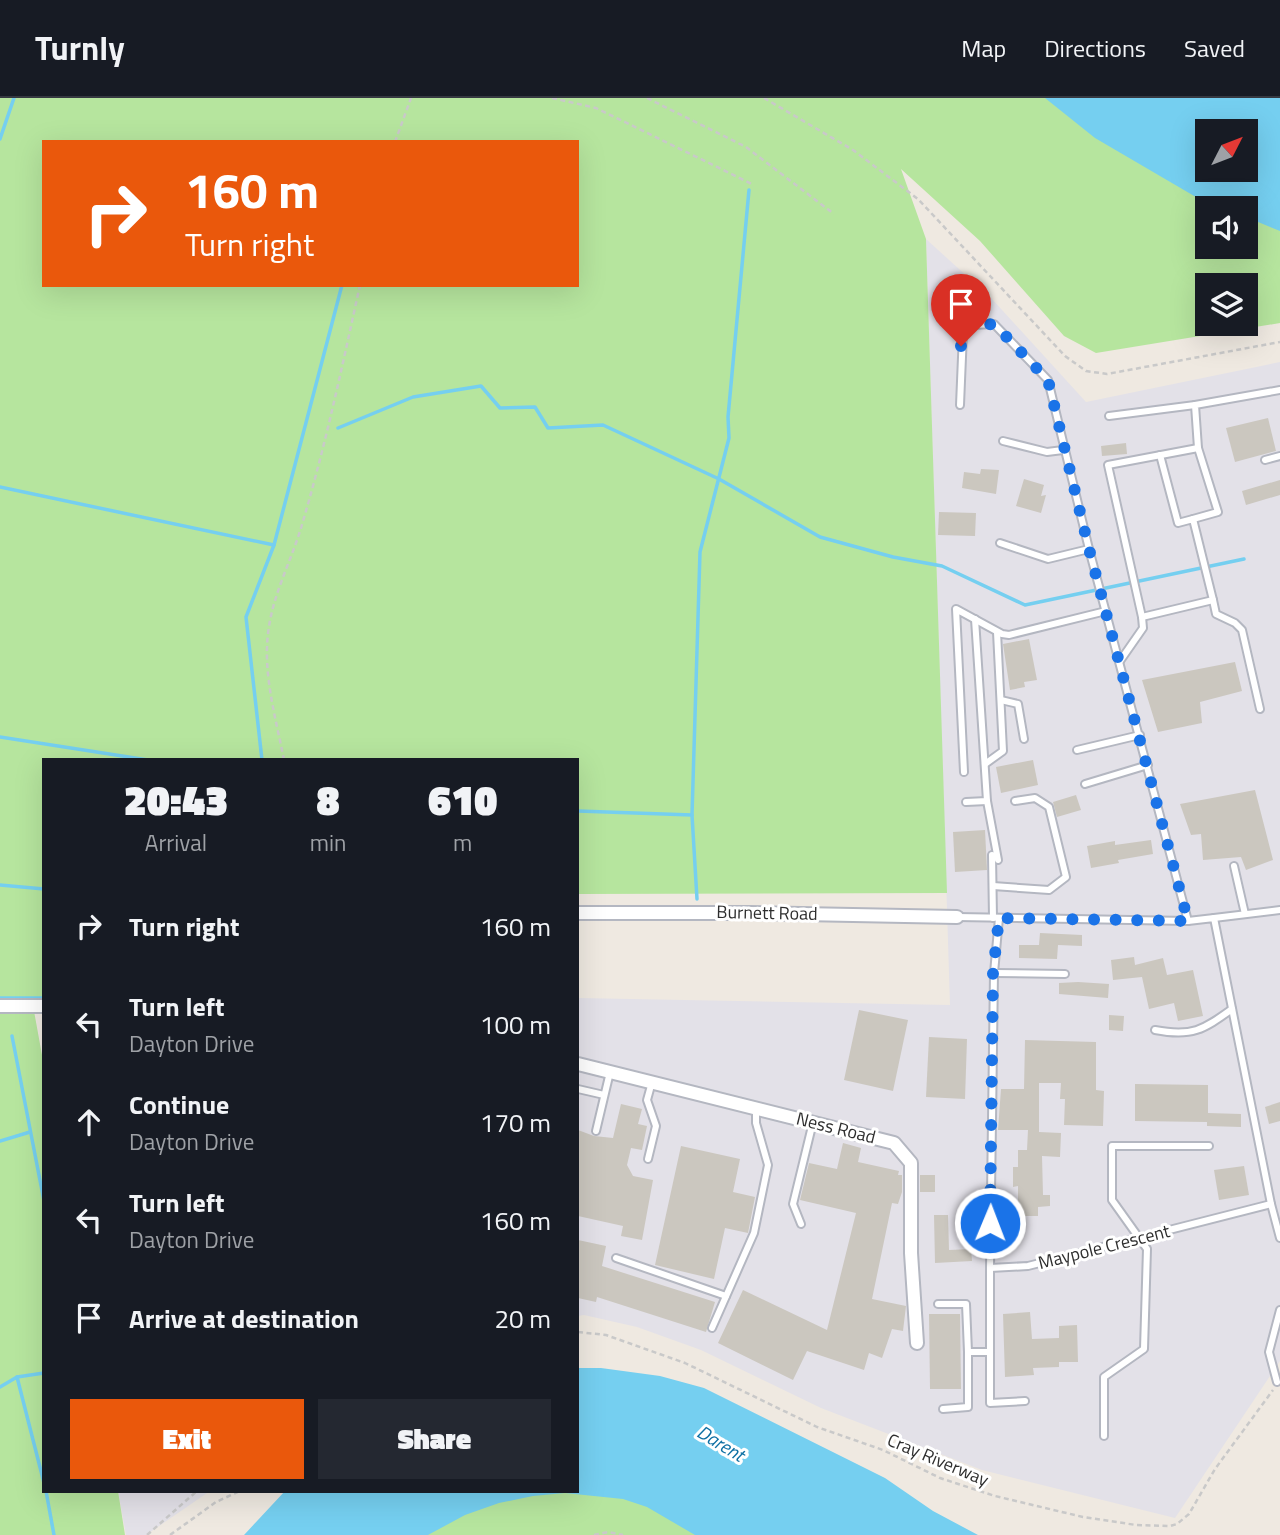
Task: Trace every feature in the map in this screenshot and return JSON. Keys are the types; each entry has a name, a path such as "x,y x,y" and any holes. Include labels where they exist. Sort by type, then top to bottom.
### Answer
{"street":[{"name":"Burnett Road","path":"579,913 738,912 957,917"},
{"path":"0,1006 42,1006"},
{"name":"Ness Road","path":"579,1064 894,1143 911,1163 911,1253 917,1343"}],"lane":[{"path":"960,405 963,333 973,325 994,324 1048,380 1063,450 1188,921"},
{"path":"1109,416 1280,390"},
{"path":"1160,455 1178,523 1218,512 1199,448 1195,405"},
{"path":"1003,441 1047,452 1063,450"},
{"path":"1120,661 1143,628 1108,465 1199,448"},
{"path":"1265,460 1280,456"},
{"path":"1193,519 1216,614 1235,623 1242,630 1260,709"},
{"path":"1000,543 1048,559 1089,549"},
{"path":"1142,617 1213,600"},
{"path":"964,772 956,609 997,632 1009,635 1105,607"},
{"path":"975,620 987,801 995,857 990,1404 1025,1401"},
{"path":"985,764 1003,751 997,632"},
{"path":"1001,700 1018,704 1024,739"},
{"path":"1077,750 1140,735"},
{"path":"1085,784 1148,765"},
{"path":"993,886 1049,890 1066,877 1049,807 1035,798 1015,801"},
{"path":"966,802 987,801"},
{"path":"1234,866 1245,914"},
{"path":"957,917 1188,921 1280,910"},
{"path":"1214,918 1270,1204 1280,1238"},
{"path":"993,973 1065,974"},
{"path":"1155,1030 1191,1033 1204,1029 1232,1009"},
{"path":"596,1130 610,1072"},
{"path":"648,1160 656,1126 647,1100 652,1082"},
{"path":"579,1089 604,1095"},
{"path":"712,1328 754,1233 768,1165 756,1123 756,1108"},
{"path":"802,1224 793,1204 813,1122"},
{"path":"1104,1436 1104,1377 1144,1349 1147,1249 1112,1200 1112,1146 1209,1146"},
{"name":"Maypole Crescent","path":"990,1268 1028,1266 1270,1204"},
{"path":"616,1258 726,1296"},
{"path":"938,1304 967,1304 968,1408 943,1409"},
{"path":"1277,1382 1269,1352 1280,1310"},
{"path":"968,1352 990,1352"}],"path":[{"path":"396,140 411,98"},
{"path":"552,98 596,108 754,185"},
{"path":"648,98 746,147 834,214"},
{"path":"764,98 853,150 908,191 953,234 1065,356 1086,371 1107,374 1280,342"},
{"path":"284,758 267,666 268,634 276,592 300,531 328,431 360,287"},
{"name":"Cray Riverway","path":"579,1332 606,1335 685,1363 817,1427 883,1450 940,1478 984,1493 1083,1517 1159,1527 1177,1524 1188,1514 1215,1469 1269,1398 1277,1382"},
{"path":"146,1535 195,1493"},
{"path":"170,1535 216,1502 236,1493"},
{"path":"594,1535 608,1532 623,1535"}],"shaded area":[{"path":"926,239 992,299 1086,402 1280,362 1280,1361 1175,1518 982,1470 821,1408 701,1350 637,1327 579,1316 579,998 950,1005"},
{"path":"118,1493 207,1493 146,1535 126,1535"}],"green space":[{"path":"0,98 1280,98 1280,323 1258,327 1258,273 1195,273 1195,336 1200,336 1096,353 1064,336 980,241 901,169 926,239 947,893 579,894 579,758 42,758 42,998 32,1000 42,1055 42,1493 118,1493 125,1535 0,1535"},
{"path":"579,1446 776,1535 322,1535 347,1502 579,1493"}],"water":[{"path":"1045,98 1280,98 1280,231 1258,222 1258,196 1195,196 1095,138"},
{"name":"Darent","path":"579,1368 601,1368 660,1376 704,1388 885,1478 933,1511 978,1535 695,1535 647,1507 623,1499 565,1493 579,1493"},
{"path":"283,1493 565,1493 499,1503 465,1515 428,1535 244,1535"}],"building":[{"path":"1268,418 1276,451 1235,462 1226,428"},
{"path":"1126,443 1127,454 1102,456 1101,446"},
{"path":"981,469 999,470 996,494 962,488 964,472 980,474"},
{"path":"1024,479 1044,485 1041,496 1046,495 1041,513 1016,506"},
{"path":"1280,480 1280,495 1246,505 1242,491"},
{"path":"939,512 976,513 975,536 938,535"},
{"path":"1029,639 1037,680 1024,682 1025,687 1010,690 1003,644"},
{"path":"1235,662 1242,691 1200,702 1202,723 1158,732 1142,680"},
{"path":"1033,760 1038,785 1001,793 996,767"},
{"path":"1255,790 1273,860 1246,870 1241,857 1203,860 1201,834 1191,835 1180,804"},
{"path":"1076,795 1081,810 1057,817 1053,802"},
{"path":"985,830 987,870 955,872 953,832"},
{"path":"1151,840 1153,854 1091,868 1087,846 1115,841 1115,845"},
{"path":"1040,933 1082,935 1082,946 1058,945 1057,959 1019,958 1019,945 1039,945"},
{"path":"1134,957 1135,965 1163,958 1167,975 1193,970 1203,1016 1178,1021 1174,1003 1149,1009 1142,977 1113,980 1111,960"},
{"path":"1059,983 1109,984 1108,998 1059,994"},
{"path":"859,1010 908,1020 893,1091 844,1080"},
{"path":"1109,1015 1124,1016 1123,1031 1109,1030"},
{"path":"929,1037 967,1039 965,1099 926,1097"},
{"path":"1025,1040 1096,1042 1096,1090 1104,1091 1103,1126 1064,1125 1065,1099 1060,1099 1061,1083 1039,1083 1039,1132 1061,1133 1060,1157 1042,1156 1043,1195 1050,1195 1050,1206 1038,1207 1038,1216 1018,1216 1018,1186 1013,1187 1013,1167 1018,1167 1018,1150 1027,1150 1028,1130 998,1130 1001,1089 1024,1089"},
{"path":"1135,1084 1208,1085 1208,1113 1241,1114 1241,1127 1207,1126 1207,1122 1135,1121"},
{"path":"1280,1102 1280,1121 1269,1124 1265,1107"},
{"path":"621,1104 642,1109 638,1124 647,1126 642,1150 631,1148 627,1165 633,1176 653,1180 642,1240 621,1236 623,1226 579,1216 579,1130 594,1136 613,1138"},
{"path":"843,1143 861,1148 858,1162 899,1171 898,1175 902,1175 902,1192 898,1204 892,1203 872,1299 906,1306 903,1331 892,1329 882,1358 869,1353 864,1370 807,1351 793,1380 718,1343 743,1290 827,1330 856,1213 800,1200 809,1163 837,1169"},
{"path":"681,1146 740,1159 733,1192 755,1197 748,1233 725,1228 714,1279 655,1265"},
{"path":"1244,1166 1249,1195 1219,1200 1214,1170"},
{"path":"920,1175 935,1175 935,1192 920,1192"},
{"path":"934,1215 948,1215 949,1250 971,1249 972,1261 935,1263"},
{"path":"579,1240 606,1246 602,1266 715,1302 706,1332 597,1297 596,1302 579,1298"},
{"path":"1030,1312 1032,1339 1059,1338 1059,1326 1077,1325 1078,1362 1059,1362 1059,1367 1033,1368 1034,1375 1005,1377 1003,1314"},
{"path":"929,1314 960,1314 961,1389 930,1389"}],"waterway":[{"path":"0,139 14,98"},
{"path":"697,899 692,815 700,552 729,438 728,417 749,190"},
{"path":"262,758 246,617 274,545 341,287"},
{"path":"338,428 413,397 481,386 500,408 535,407 548,428 603,425 719,479 820,537 893,557 942,566 1025,605 1244,559"},
{"path":"0,487 274,545"},
{"path":"0,737 135,758"},
{"path":"579,811 692,815"},
{"path":"0,885 42,889"},
{"path":"0,998 42,998"},
{"path":"12,1036 42,1191"},
{"path":"0,1141 30,1132"},
{"path":"0,1387 17,1377 42,1373"},
{"path":"17,1377 42,1475"},
{"path":"46,1493 54,1535"}],"route":[{"path":"961,346 963,333 973,325 994,324 1048,380 1063,450 1188,921 999,918 993,973 990,1223"}]}
